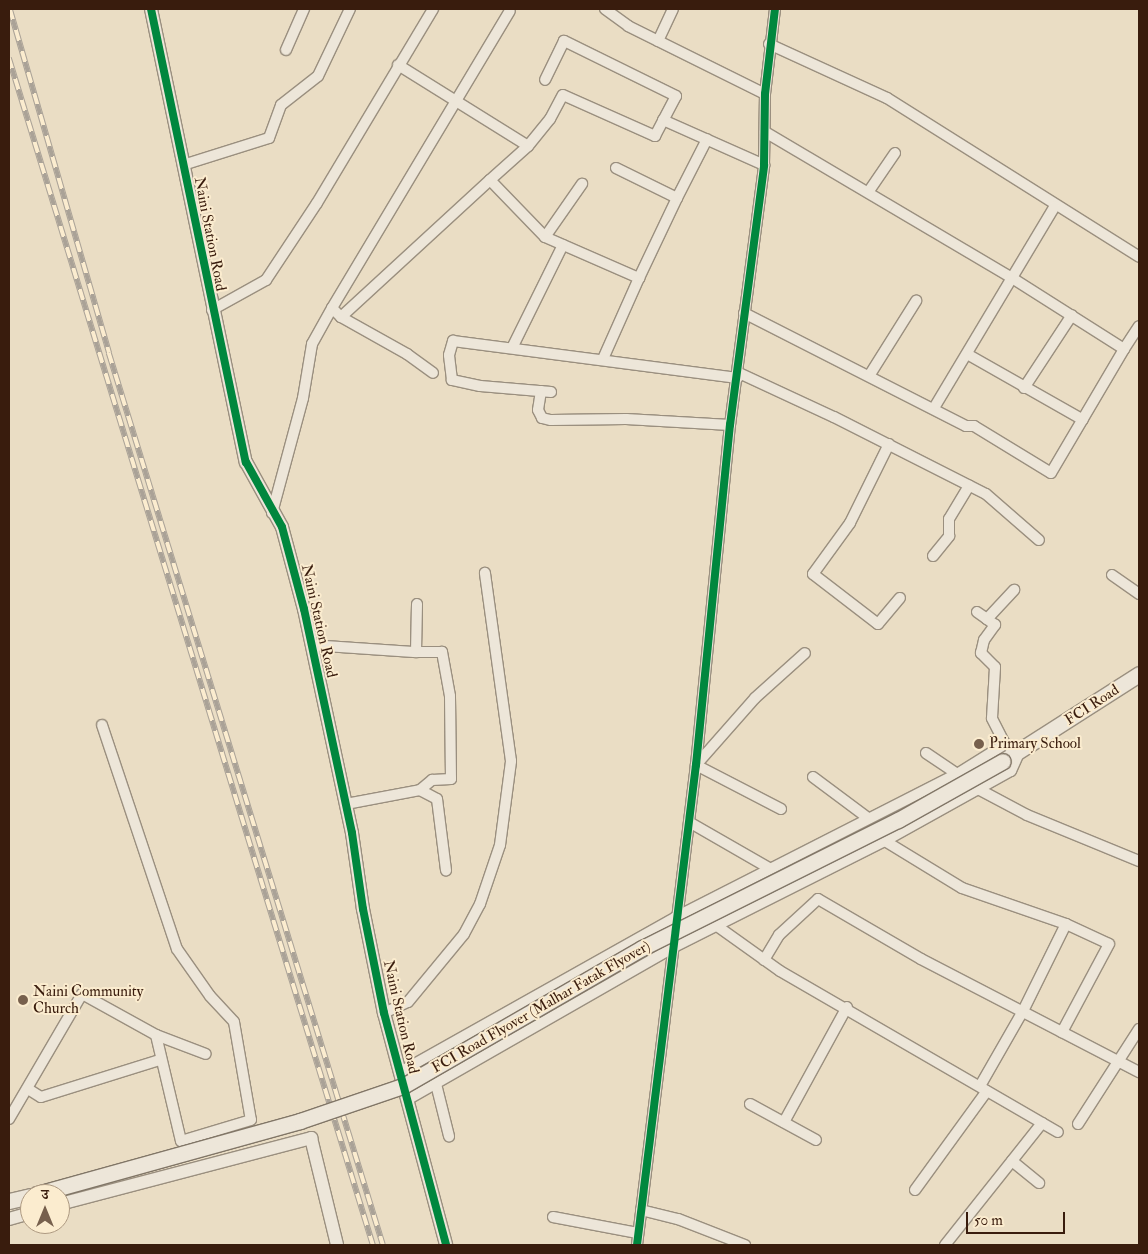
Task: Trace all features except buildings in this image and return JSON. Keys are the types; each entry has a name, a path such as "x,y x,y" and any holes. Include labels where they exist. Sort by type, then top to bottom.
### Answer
{"main road":[{"name":"FCI Road","path":"1019,752 1139,674"},
{"name":"FCI Road Flyover (Malhar Fatak Flyover)","path":"70,1185 300,1121 403,1086 642,948 898,820 1019,752"}],"street":[{"name":"Naini Station Road","path":"151,9 212,310 246,462 272,513 282,527 312,645 346,804 384,1013 446,1245"},
{"path":"286,50 304,9"},
{"path":"182,165 269,138 281,105 318,76 350,9"},
{"path":"606,9 628,26 765,94"},
{"path":"658,40 672,9"},
{"path":"637,1245 696,765 730,425 764,165 765,94 769,44 775,9"},
{"path":"212,310 266,280 317,203 429,10"},
{"path":"272,513 303,398 312,344 454,100 510,11"},
{"path":"341,317 528,146 550,119 563,95 655,136 676,96 564,40 545,80"},
{"path":"769,44 887,98 1055,206 1139,257"},
{"path":"398,65 528,146"},
{"path":"663,120 764,165"},
{"path":"765,132 868,191 1012,278 1124,349"},
{"path":"602,359 638,278 706,139"},
{"path":"868,191 895,153"},
{"path":"616,168 677,198"},
{"path":"490,180 544,237 638,278"},
{"path":"544,237 582,184"},
{"path":"934,408 1055,206"},
{"path":"512,348 563,245"},
{"path":"868,376 916,301"},
{"path":"332,308 341,317 407,354 433,373"},
{"path":"744,313 934,408 966,426 974,426 1051,474 1139,326"},
{"path":"1024,388 1072,316"},
{"path":"730,425 626,419 551,420 542,418 538,410 546,391 480,386 452,380 449,355 453,341 738,375 889,444 986,494 1039,540"},
{"path":"967,354 1083,420"},
{"path":"889,444 850,523 813,574 878,624 900,598"},
{"path":"933,556 949,536 949,518 969,486"},
{"path":"384,1013 408,1002 464,934 480,904 500,845 511,761 485,573"},
{"path":"1112,575 1139,594"},
{"path":"987,619 1014,590"},
{"path":"416,652 417,604"},
{"path":"407,1100 672,948 885,841 980,790 1011,771 1019,752 1005,744 992,718 995,667 981,653 984,640 995,625 977,612"},
{"path":"312,645 442,652 450,696 451,779 432,780 420,790 346,804"},
{"path":"696,765 755,698 805,653"},
{"path":"102,725 177,950 210,996 234,1022 251,1120 181,1141 160,1060 156,1035"},
{"path":"400,1072 676,917 957,774 1005,744"},
{"path":"926,753 957,774"},
{"path":"696,765 781,809"},
{"path":"813,777 868,818"},
{"path":"420,790 437,799 446,870"},
{"path":"980,790 1027,815 1139,861"},
{"path":"689,822 769,868"},
{"path":"885,841 962,888 1066,924 1110,944 1062,1032"},
{"path":"764,960 780,935 818,899 921,959 1023,1010 1117,1063 1139,1072"},
{"path":"915,1190 984,1089 1066,924"},
{"path":"718,926 764,960 1058,1132"},
{"path":"9,1119 82,994 156,1035 206,1054"},
{"path":"784,1122 847,1007"},
{"path":"1078,1124 1139,1029"},
{"path":"28,1089 41,1097 160,1060"},
{"path":"436,1084 450,1136"},
{"path":"750,1104 816,1140"},
{"path":"945,1245 1042,1123"},
{"path":"70,1201 311,1138 337,1245"},
{"path":"1012,1161 1038,1184"},
{"path":"641,1210 678,1219 745,1245"},
{"path":"554,1217 638,1233"}],"railway":[{"path":"10,9 109,353 383,1245"},
{"path":"9,58 373,1245"}],"cycle path":[{"path":"151,9 246,462 282,527 304,609 352,833 363,909 384,1013 446,1245"},
{"path":"637,1245 696,765 730,425 764,165 765,94 775,9"}],"place":[{"name":"Primary School","path":"979,744"},
{"name":"Naini Community Church","path":"23,1000"}]}
